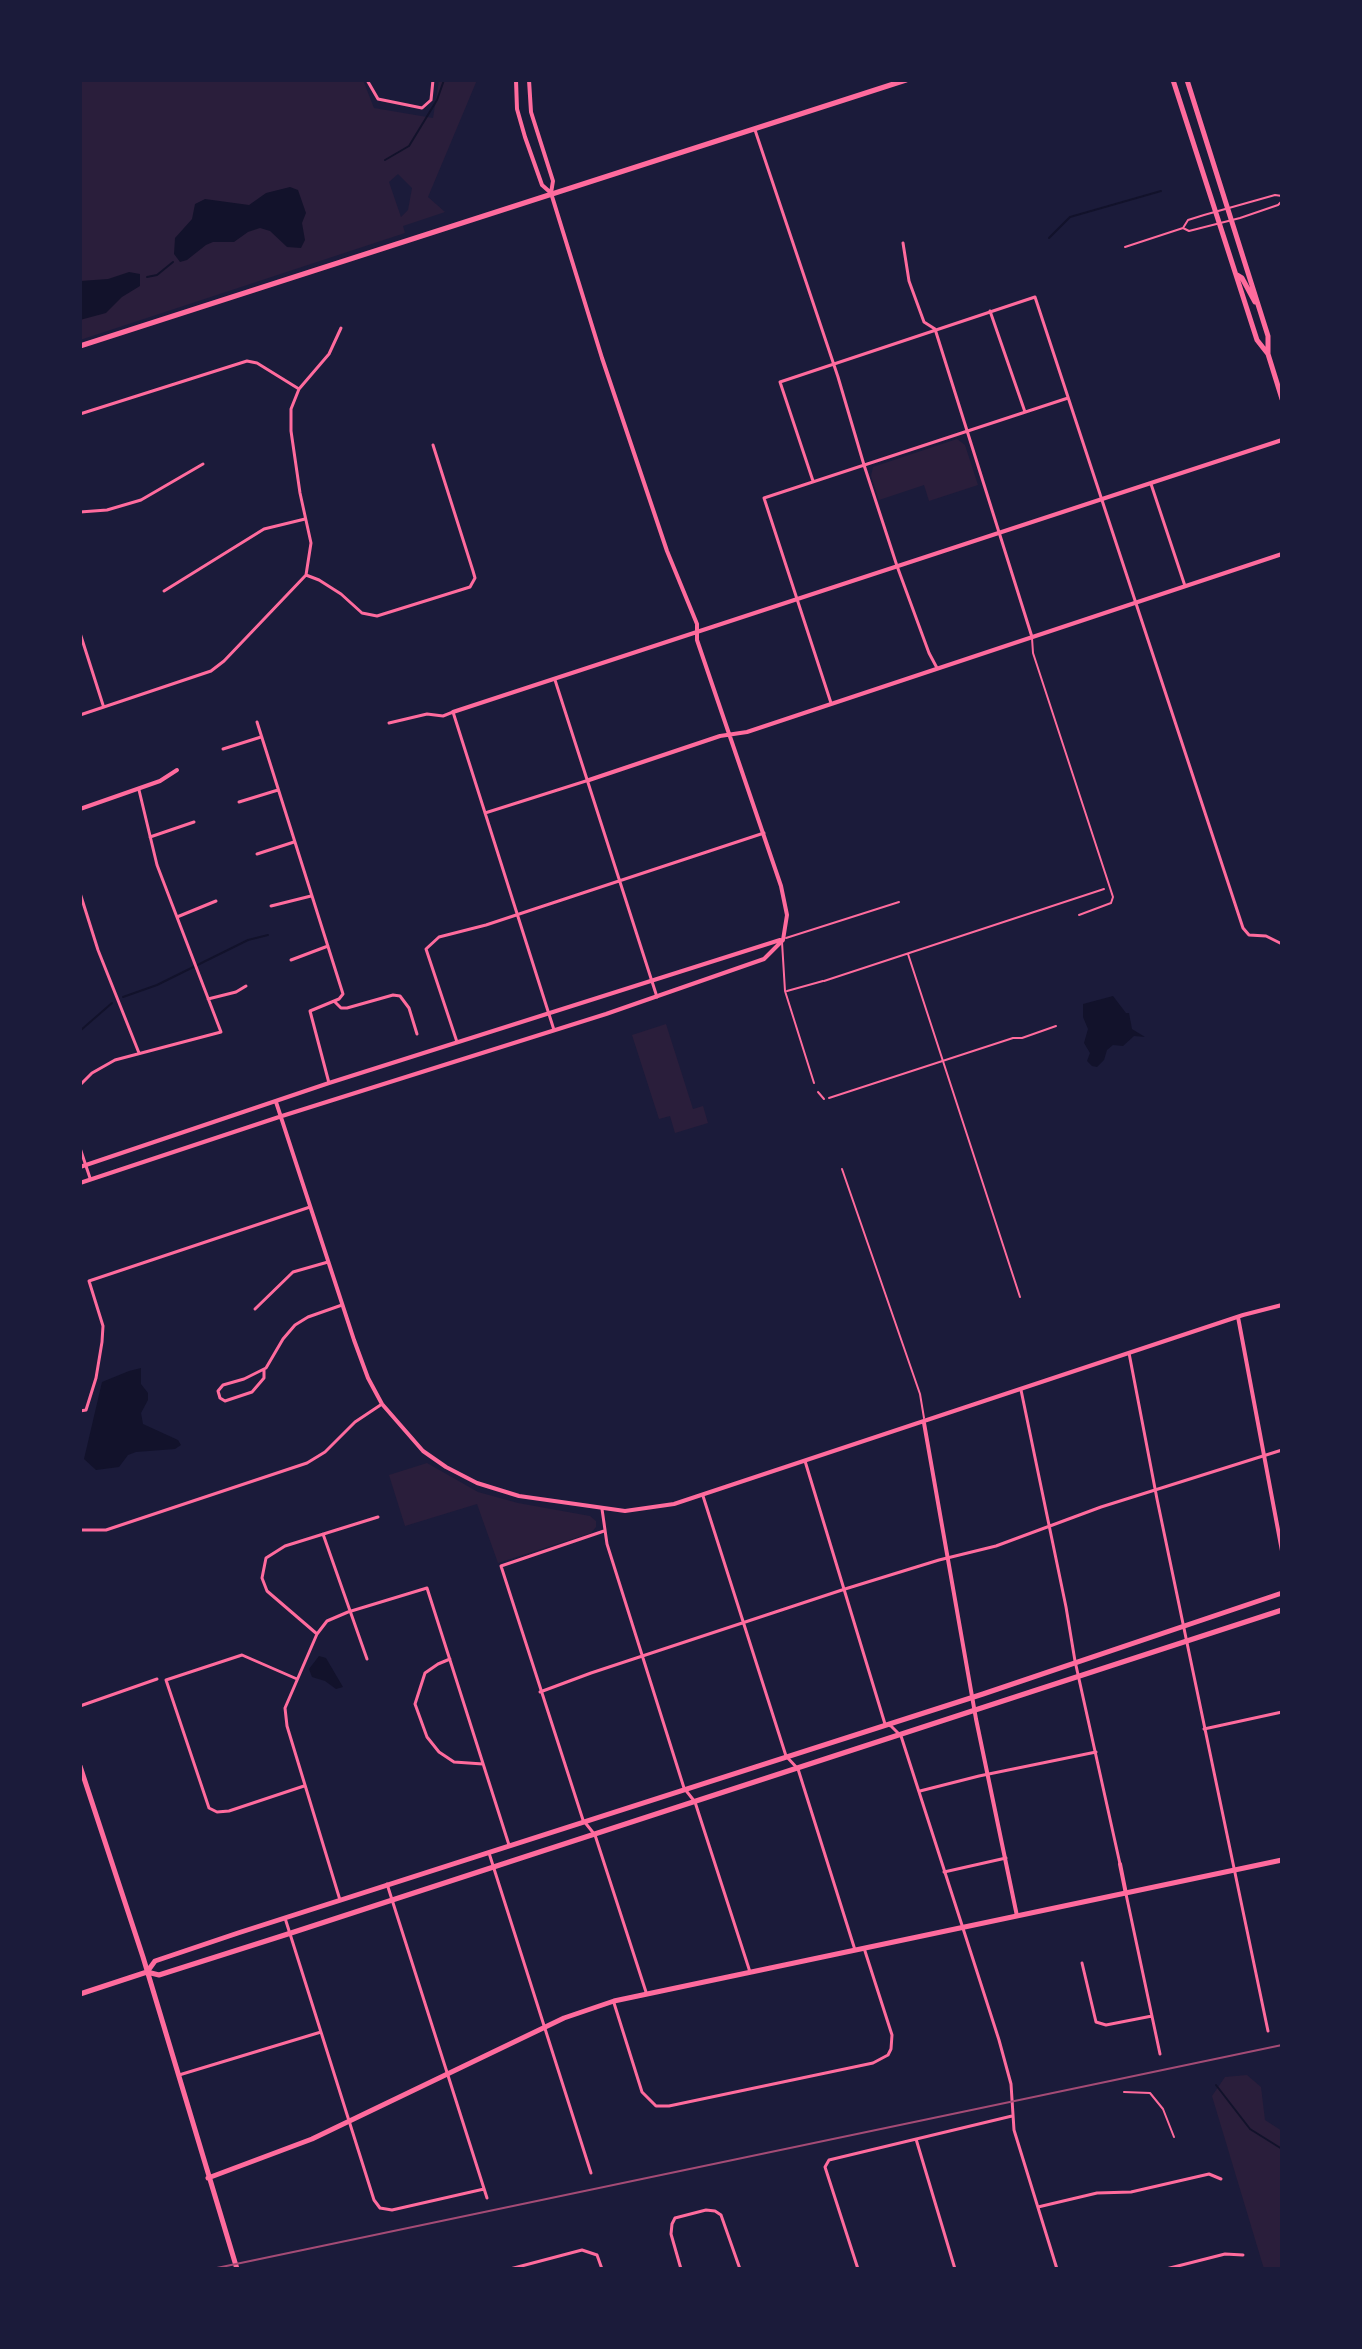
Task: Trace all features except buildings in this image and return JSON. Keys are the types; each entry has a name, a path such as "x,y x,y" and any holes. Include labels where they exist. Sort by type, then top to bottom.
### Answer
{"main road":[{"path":"80,346 755,129 887,83 906,80"},
{"path":"1173,80 1257,340 1268,354"},
{"path":"1187,80 1268,336 1268,354 1282,399"},
{"path":"1190,132 1207,143"},
{"path":"1236,275 1242,278 1249,296 1258,306"},
{"path":"147,1972 155,1961 1282,1593"},
{"path":"80,1994 147,1972 159,1975 291,1933 1282,1610"},
{"path":"80,1766 83,1784 147,1972 237,2269"},
{"path":"509,1845 524,1857"},
{"path":"208,2178 271,2156 580,2011 646,1993 1282,1860"},
{"path":"340,1900 356,1912"}],"street":[{"path":"367,80 378,99 422,108 431,100 433,80"},
{"path":"516,80 519,119 541,182 551,193 602,358 667,551 697,624 729,734 786,903 782,964 785,991 814,1083"},
{"path":"529,80 531,112 553,181 551,193"},
{"path":"755,129 897,566 937,668"},
{"path":"1125,247 1183,228 1188,220 1275,195 1282,196"},
{"path":"1183,228 1189,231 1230,220 1282,201"},
{"path":"903,243 909,281 924,322 935,329 1001,533 1032,637 1033,653 1113,897 1111,903 1079,915"},
{"path":"813,481 780,382 1035,297 1243,928 1249,935 1266,936 1282,944"},
{"path":"990,311 1025,412"},
{"path":"80,715 211,671 306,575 311,543 291,431 291,409 299,389 329,354 341,328"},
{"path":"80,414 247,361 257,363 299,389"},
{"path":"831,703 764,498 1068,398"},
{"path":"389,723 427,714 443,716 1282,440"},
{"path":"306,575 341,594 362,613 377,616 470,587 475,578 433,445"},
{"path":"80,512 107,510 141,500 203,464"},
{"path":"1151,483 1185,586"},
{"path":"164,591 264,529 306,519"},
{"path":"484,813 729,734 747,732 1282,554"},
{"path":"80,633 104,707"},
{"path":"555,680 657,997"},
{"path":"453,712 554,1030"},
{"path":"257,722 343,994 334,1001 314,1007 309,1016 329,1083"},
{"path":"223,749 261,737"},
{"path":"80,809 139,790 177,770"},
{"path":"80,1085 106,1064 221,1032 157,865 139,790"},
{"path":"239,802 278,790"},
{"path":"150,837 194,822"},
{"path":"458,1043 426,949 439,937 517,915 764,833"},
{"path":"257,854 294,842"},
{"path":"785,991 1104,889"},
{"path":"80,893 98,950 139,1053"},
{"path":"271,906 311,896"},
{"path":"177,917 216,901"},
{"path":"83,1166 329,1083 899,902"},
{"path":"80,1183 657,997 764,959 783,940"},
{"path":"291,960 328,946"},
{"path":"908,954 1020,1297"},
{"path":"208,999 236,992 246,986"},
{"path":"334,1001 341,1008 347,1008 393,995 400,996 409,1008 417,1034"},
{"path":"829,1098 1056,1026"},
{"path":"818,1092 824,1099"},
{"path":"276,1102 342,1305 368,1378 382,1404 423,1451 446,1467 477,1483 519,1496 625,1511 655,1508 703,1496 1237,1317 1282,1305"},
{"path":"80,1148 83,1166 90,1179"},
{"path":"842,1169 920,1394 972,1696 1018,1917"},
{"path":"80,1411 86,1410 101,1360 103,1326 89,1281 310,1207"},
{"path":"255,1309 293,1272 328,1262"},
{"path":"264,1369 264,1378 252,1392 225,1401 220,1398 218,1391 223,1385 264,1369 295,1325 342,1305"},
{"path":"1237,1317 1282,1551"},
{"path":"1129,1353 1155,1492 1268,2031"},
{"path":"1021,1390 1075,1661 1160,2054"},
{"path":"80,1530 106,1530 307,1463 325,1452 355,1422 382,1404"},
{"path":"540,1692 845,1589 996,1546 1050,1525 1282,1450"},
{"path":"805,1461 885,1724 901,1736 1008,2070 1012,2116 1057,2269"},
{"path":"703,1496 786,1756 798,1769 855,1950"},
{"path":"602,1509 604,1531 684,1788 695,1802 750,1972"},
{"path":"317,1634 267,1591 262,1578 266,1558 285,1546 378,1517"},
{"path":"604,1531 501,1566 583,1820 595,1835 646,1993"},
{"path":"323,1534 367,1659"},
{"path":"340,1900 285,1708 317,1634 327,1621 348,1612 427,1588 509,1845"},
{"path":"297,1679 242,1655 166,1680 209,1808 217,1812 229,1811 305,1786"},
{"path":"450,1659 425,1673 415,1704 427,1737 439,1752 454,1762 483,1764"},
{"path":"80,1706 157,1679"},
{"path":"1204,1729 1282,1712"},
{"path":"920,1791 1096,1752"},
{"path":"488,1852 591,2173"},
{"path":"944,1872 1006,1858"},
{"path":"387,1884 487,2198"},
{"path":"285,1918 374,2200 380,2208 392,2210 484,2189"},
{"path":"614,2001 642,2092 656,2106 800,2079 878,2061 891,2049 892,2035 864,1948"},
{"path":"1082,1963 1096,2022 1106,2025 1152,2016"},
{"path":"178,2076 321,2032"},
{"path":"1124,2092 1150,2093 1163,2109 1174,2137"},
{"path":"858,2269 825,2167 829,2160 1012,2116"},
{"path":"916,2139 955,2269"},
{"path":"1038,2207 1097,2193 1131,2192 1209,2174 1221,2179"},
{"path":"681,2269 671,2234 672,2224 675,2218 706,2210 721,2215 740,2269"},
{"path":"510,2269 582,2250 597,2255 602,2269"},
{"path":"1166,2269 1225,2254 1243,2255"}],"shaded area":[{"path":"80,80 363,80 374,108 433,118 439,80 477,80 428,197 445,212 403,226 405,233 80,340","holes":["398,174 412,188 408,210 401,217 389,182"]},
{"path":"290,187 298,190 306,213 302,223 305,240 301,248 287,247 270,231 260,228 234,242 206,245 187,260 180,262 174,254 175,238 192,219 195,204 205,199 249,205 266,193"},
{"path":"129,272 140,274 140,286 122,297 106,313 80,320 80,281 108,279"},
{"path":"957,439 965,445 978,485 929,501 924,485 879,500 871,476 873,467"},
{"path":"1113,996 1129,1013 1132,1029 1145,1037 1134,1036 1123,1046 1113,1045 1097,1067 1092,1066 1087,1061 1090,1053 1084,1043 1088,1029 1083,1017 1083,1004"},
{"path":"666,1024 693,1109 703,1106 708,1123 675,1133 670,1116 659,1119 632,1035"},
{"path":"141,1368 141,1384 148,1393 141,1413 143,1424 178,1440 181,1445 175,1449 136,1452 128,1455 119,1467 96,1470 84,1459 102,1382"},
{"path":"427,1463 478,1492 590,1516 596,1521 596,1527 591,1533 498,1563 477,1504 405,1526 389,1475"},
{"path":"319,1656 326,1658 343,1687 336,1689 312,1677 309,1669"},
{"path":"1247,2075 1261,2087 1265,2120 1282,2131 1282,2269 1264,2269 1212,2096 1225,2077"}],"waterway":[{"path":"385,160 409,146 437,100 444,80"},
{"path":"1049,238 1070,217 1161,191"},
{"path":"147,277 157,275 173,262"},
{"path":"123,997 157,985 248,940 268,935"},
{"path":"81,1030 112,1003"},
{"path":"1216,2085 1250,2129 1282,2149"}],"railway":[{"path":"212,2269 1282,2045"}]}
